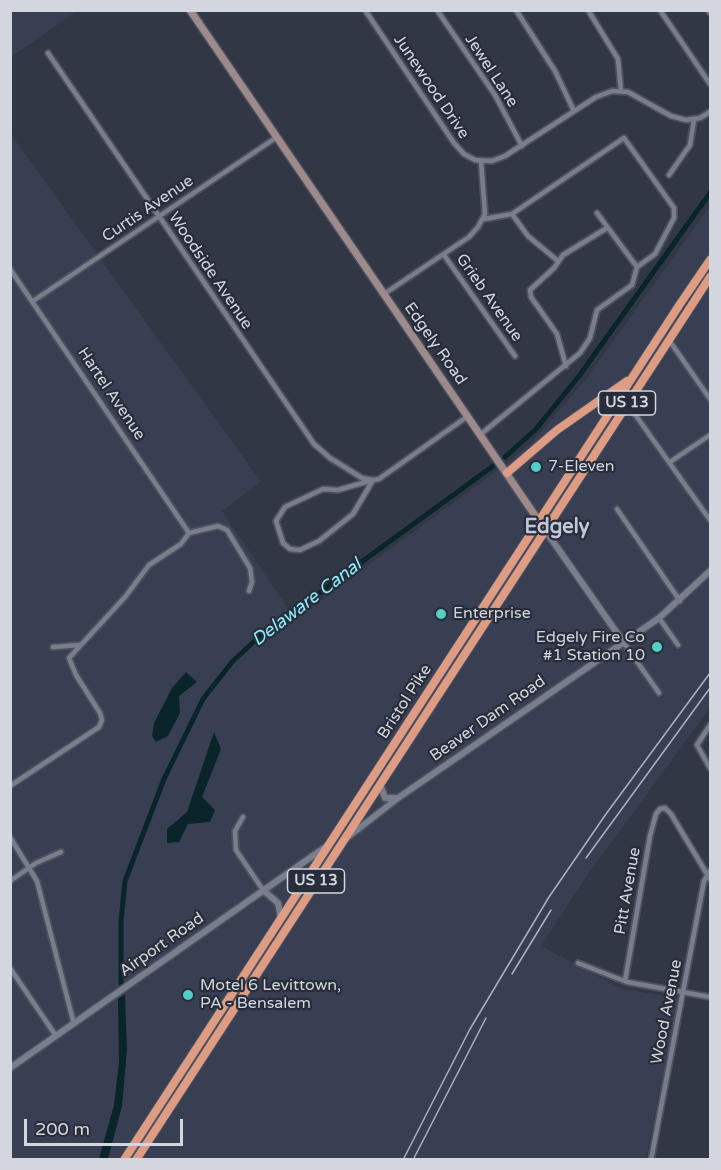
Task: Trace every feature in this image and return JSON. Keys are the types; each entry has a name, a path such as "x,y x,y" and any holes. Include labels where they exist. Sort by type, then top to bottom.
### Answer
{"highway":[{"name":"Bristol Pike","path":"124,1160 632,377 711,260"},
{"name":"Bristol Pike","path":"136,1160 668,339 711,277"},
{"path":"507,473 557,430 632,377"}],"main road":[{"name":"Edgely Road","path":"194,12 545,530"}],"street":[{"name":"Junewood Drive","path":"365,10 454,143 469,158 481,161"},
{"name":"Jewel Lane","path":"437,10 495,95 522,146"},
{"path":"516,10 550,63 574,111"},
{"path":"588,10 618,59 621,91"},
{"path":"660,10 711,84"},
{"name":"Woodside Avenue","path":"48,53 314,444 362,478 373,480"},
{"path":"484,219 481,161 497,160 606,93 621,91 676,118 694,120 711,112"},
{"path":"669,175 690,145 694,120"},
{"name":"Curtis Avenue","path":"33,301 277,136"},
{"path":"384,294 469,237 484,219 512,214 624,138 674,208 675,214 655,254 637,267 632,285 597,310 590,338 566,366 481,434"},
{"path":"597,213 637,267"},
{"path":"512,214 528,236 558,261"},
{"path":"566,366 556,334 530,294 531,286 549,273 567,253 607,228"},
{"name":"Grieb Avenue","path":"444,255 515,356"},
{"name":"Hartel Avenue","path":"10,269 189,533"},
{"path":"668,339 711,399"},
{"path":"627,403 711,520"},
{"path":"373,480 353,514 319,541 300,550 290,549 283,543 276,521 285,507 323,489 338,490 383,477 468,416"},
{"path":"670,462 711,435"},
{"path":"617,508 680,601"},
{"path":"10,786 99,727 101,717 69,660 70,655 125,597 143,571 186,539 189,533 218,526 227,530 250,568 252,582 249,591"},
{"name":"Edgely Road","path":"545,530 659,693"},
{"name":"Beaver Dam Road","path":"341,843 398,798 659,618 710,574"},
{"path":"659,618 678,645"},
{"path":"53,647 80,645"},
{"path":"711,725 697,746 711,768"},
{"path":"380,784 380,791 385,798 398,798"},
{"name":"Pitt Avenue","path":"625,981 650,836 656,814 663,808 671,814 709,872"},
{"path":"243,817 235,831 236,850 263,890 278,903 281,918"},
{"path":"10,837 38,881 74,1024"},
{"name":"Airport Road","path":"10,1068 328,845"},
{"path":"10,881 32,869 36,863 61,852"},
{"path":"709,872 711,879"},
{"name":"Wood Avenue","path":"651,1160 709,872"},
{"path":"578,963 625,981 711,997"},
{"path":"10,968 56,1036"}],"shaded area":[{"path":"11,10 77,10 77,11 11,57"},
{"path":"10,133 261,482 222,511 295,619 511,460 534,440 586,379 710,206 710,708 588,874 541,946 622,989 678,998 646,1159 11,1159"},
{"path":"186,672 197,682 179,696 180,713 168,736 156,742 152,736 154,723 172,688"},
{"path":"214,732 221,749 202,797 215,810 210,822 188,824 179,842 167,843 167,829 187,812"},
{"path":"125,994 127,1050 122,1106 108,1159 99,1159 114,1105 119,1062 118,999"}],"waterway":[{"name":"Delaware Canal","path":"505,457 536,429 579,376 710,193"},
{"name":"Delaware Canal","path":"121,983 121,921 125,881 164,779 203,699 232,662 260,636 493,466"}],"railway":[{"path":"403,1160 470,1029 549,897 606,814 710,673"},
{"path":"586,858 710,688"},
{"path":"512,974 551,910"},
{"path":"413,1160 486,1018"}],"place":[{"name":"7-Eleven","path":"536,467"},
{"name":"Enterprise","path":"441,614"},
{"name":"Edgely Fire Co #1 Station 10","path":"657,647"},
{"name":"Motel 6 Levittown, PA - Bensalem","path":"188,995"}],"district":[{"name":"Edgely","path":"557,528"}]}
